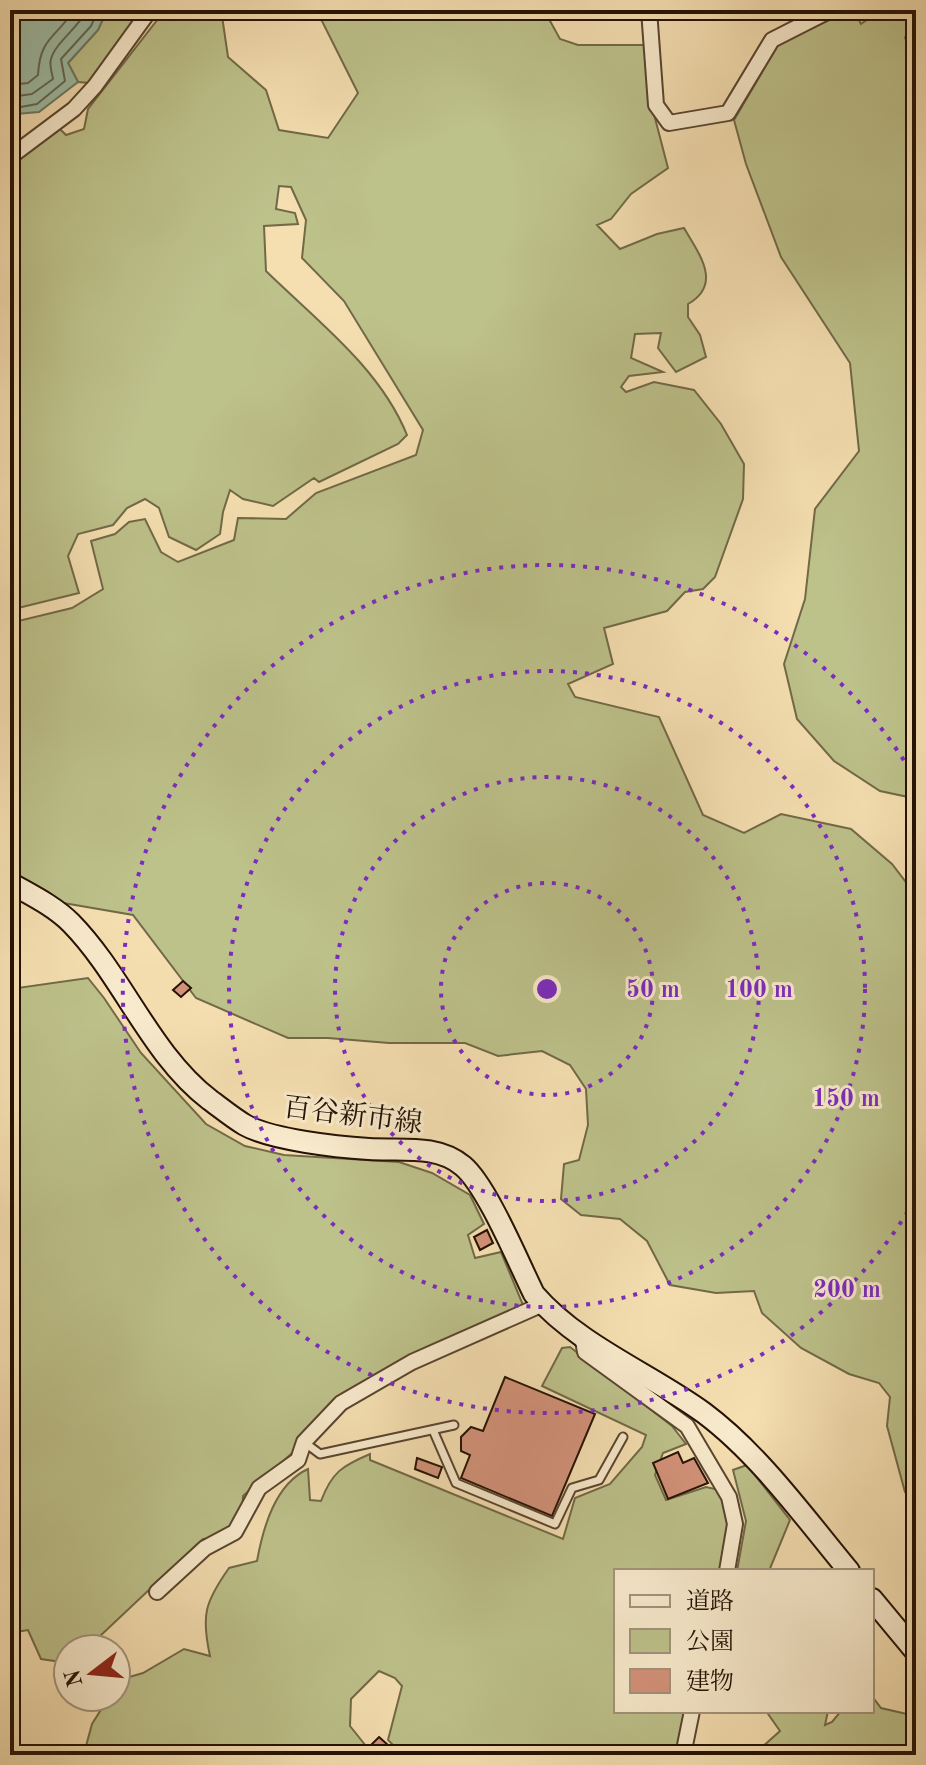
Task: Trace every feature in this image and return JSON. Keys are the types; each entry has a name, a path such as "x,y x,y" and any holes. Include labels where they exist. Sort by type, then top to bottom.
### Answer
{"main road":[{"name":"百谷新市線","path":"10,883 69,921 88,942 175,1064 207,1097 246,1126 303,1142 369,1149 433,1151 463,1166 482,1191 534,1294 543,1304 582,1335 703,1413 735,1439 847,1569"},
{"path":"874,1601 916,1652"}],"street":[{"path":"10,157 74,109 95,86 150,10"},
{"path":"649,10 656,105 669,123 728,113 772,40 831,10"},
{"path":"157,1592 205,1548 235,1532 259,1488 298,1460 304,1442 341,1403 412,1362 543,1304"},
{"path":"582,1335 585,1352 687,1426 729,1497 735,1524 727,1569"},
{"path":"683,1755 692,1713"}],"lane":[{"path":"304,1442 320,1454 454,1425"},
{"path":"433,1430 456,1483 555,1524 572,1488 599,1480 623,1437"}],"green space":[{"path":"107,10 140,10 90,83 78,82 68,63 98,30"},
{"path":"165,10 226,10 222,16 228,57 266,90 279,130 328,138 358,93 322,21 310,10 544,10 560,39 578,45 644,45 649,95 668,168 631,194 611,219 597,225 620,249 657,234 684,228 705,268 704,287 688,304 688,317 700,335 706,357 676,372 658,348 661,333 635,334 631,358 663,372 629,376 621,387 626,392 654,382 694,390 721,424 744,464 743,499 715,577 703,589 685,592 667,611 604,628 613,664 568,684 575,697 659,717 703,815 744,833 781,814 851,829 892,864 916,891 916,1505 905,1492 887,1426 890,1397 879,1383 849,1374 801,1348 762,1313 754,1291 716,1293 670,1285 647,1241 620,1219 581,1215 561,1199 564,1164 579,1160 588,1125 586,1089 570,1065 542,1051 498,1056 465,1043 288,1038 196,998 133,915 52,901 10,870 10,623 72,608 103,589 91,541 115,534 129,522 145,519 161,552 178,562 234,540 238,518 286,519 316,493 416,455 423,430 344,301 302,258 306,220 291,187 279,186 276,209 295,213 298,224 264,226 266,271 364,367 381,388 407,435 398,444 319,482 314,478 273,506 243,499 230,490 220,534 196,550 169,537 159,508 145,499 127,508 113,525 78,534 68,556 79,593 10,610 10,492 15,494 10,479 10,167 59,128 66,135 84,129 88,109"},
{"path":"838,10 854,10 861,24 885,10 914,13 905,38 916,53 916,804 908,797 880,791 834,761 797,719 784,664 805,599 815,509 859,451 850,363 781,257 746,164 734,120 779,43 834,18"},
{"path":"88,978 141,1053 206,1124 245,1146 284,1155 399,1162 432,1173 470,1195 484,1224 468,1235 475,1258 501,1252 523,1305 411,1355 376,1380 243,1496 242,1515 222,1538 203,1539 103,1633 52,1633 52,1661 41,1659 28,1630 10,1633 10,989"},
{"path":"570,1347 672,1426 686,1444 663,1453 655,1475 666,1500 706,1487 720,1490 731,1535 722,1569 614,1569 614,1713 687,1713 680,1755 403,1755 388,1740 402,1686 395,1678 379,1671 351,1699 350,1726 366,1746 366,1755 103,1755 103,1747 90,1751 86,1746 92,1724 99,1713 132,1713 132,1676 184,1649 210,1656 206,1619 215,1590 229,1568 257,1561 272,1508 287,1485 308,1469 310,1500 321,1501 329,1483 339,1471 370,1454 370,1460 563,1539 575,1498 610,1484 642,1447 646,1435 542,1386 562,1348"},
{"path":"747,1465 790,1520 770,1569 737,1569 746,1521 733,1470"},
{"path":"874,1699 881,1708 911,1715 916,1713 916,1755 746,1755 760,1749 780,1731 767,1713 828,1713 825,1725 839,1713 874,1713"}],"water":[{"path":"10,10 107,10 98,30 68,63 78,82 39,112 16,114 10,121"}],"building":[{"path":"183,981 191,988 181,997 173,990"},
{"path":"487,1230 493,1243 480,1250 474,1237"},
{"path":"505,1377 595,1414 552,1516 461,1478 470,1455 461,1451 461,1437 471,1427 483,1431"},
{"path":"678,1452 683,1463 694,1458 708,1483 668,1499 653,1463"},
{"path":"417,1458 442,1467 438,1478 415,1469"},
{"path":"379,1737 394,1755 373,1755 367,1749"}]}
